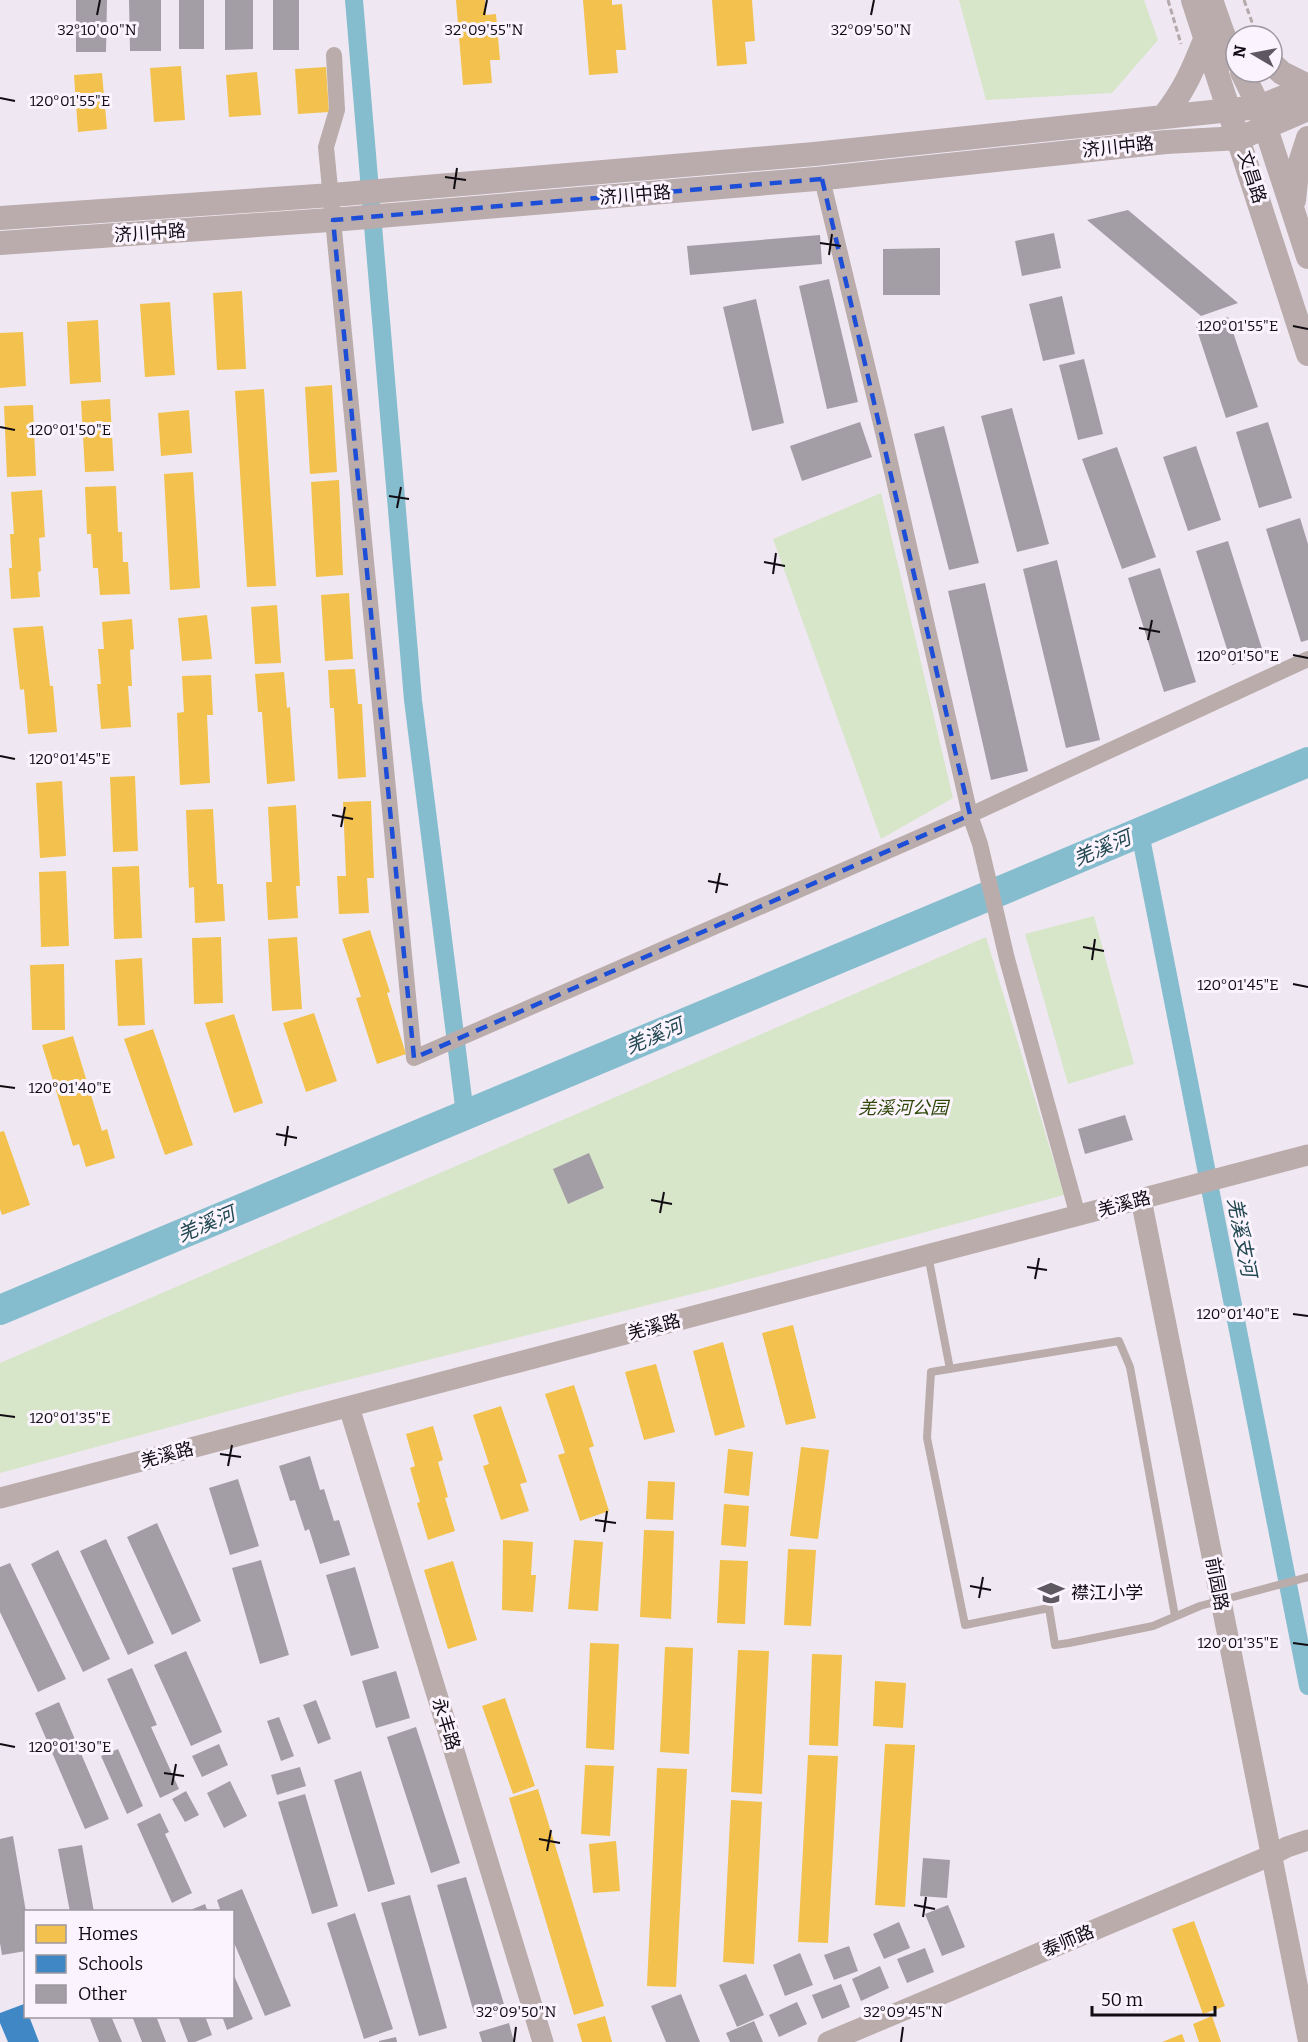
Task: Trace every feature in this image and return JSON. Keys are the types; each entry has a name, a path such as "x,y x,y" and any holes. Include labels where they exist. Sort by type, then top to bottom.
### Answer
{"main road":[{"name":"文昌路","path":"1193,0 1221,38"},
{"name":"文昌路","path":"1211,0 1221,38 1230,110 1308,354"},
{"path":"1163,117 1221,38"},
{"path":"1263,116 1308,87 1284,74"},
{"name":"文昌路","path":"1248,84 1263,116 1308,257"},
{"path":"1263,116 1308,109"},
{"name":"济川中路","path":"0,218 336,194 814,154 1230,110 1263,116"},
{"name":"济川中路","path":"0,243 417,213 822,179 1166,142 1239,138 1263,116"},
{"path":"1293,208 1297,172 1308,138"}],"street":[{"path":"334,55 337,110 326,147 339,219 414,1058 970,815 1308,659"},
{"path":"822,179 887,448 970,815 980,844 1007,959 1078,1216"},
{"name":"羌溪路","path":"0,1498 1308,1155"},
{"name":"前园路","path":"1148,1197 1279,1851 1308,2039"},
{"name":"永丰路","path":"349,1407 543,2042"},
{"name":"泰师路","path":"828,2042 1308,1840"}],"lane":[{"path":"928,1255 950,1369"},
{"path":"1175,1616 1130,1367 1119,1341 931,1372 927,1438 965,1624 1049,1608 1055,1645 1153,1626 1200,1606 1308,1577"}],"path":[{"path":"1168,0 1181,46"},
{"path":"1244,0 1253,24"}],"highlighted area":[{"path":"822,179 970,815 414,1058 333,220"}],"green space":[{"path":"959,0 1144,0 1158,40 1112,93 986,100"},
{"path":"881,493 953,798 881,839 773,539"},
{"path":"1094,916 1134,1064 1068,1084 1025,934"},
{"name":"羌溪河公园","path":"986,937 1064,1195 712,1289 299,1392 0,1473 0,1363"}],"building: Homes":[{"path":"456,0 485,0 486,15 496,14 500,60 490,60 492,83 463,85"},
{"path":"583,0 612,0 612,5 622,4 626,50 616,50 618,73 589,75"},
{"path":"712,0 752,0 755,41 745,42 747,64 717,66"},
{"path":"181,66 185,120 154,122 150,68"},
{"path":"326,67 329,112 298,114 295,69"},
{"path":"257,72 261,115 229,117 226,75"},
{"path":"102,73 107,129 78,132 74,75"},
{"path":"242,291 246,369 217,370 213,293"},
{"path":"170,302 175,375 145,377 140,304"},
{"path":"98,320 101,382 70,384 67,322"},
{"path":"23,332 26,386 0,388 0,333"},
{"path":"332,385 337,472 310,474 305,387"},
{"path":"264,389 276,586 247,587 235,391"},
{"path":"110,399 114,471 85,472 81,401"},
{"path":"33,405 36,476 7,477 4,406"},
{"path":"189,410 192,453 161,456 158,413"},
{"path":"193,472 200,588 170,590 164,474"},
{"path":"339,480 343,575 316,577 311,482"},
{"path":"116,486 118,532 122,532 123,562 128,562 130,594 100,595 98,568 93,568 91,534 87,534 85,487"},
{"path":"42,490 45,537 39,538 40,597 11,599 10,534 14,534 11,492"},
{"path":"349,593 353,659 325,661 321,595"},
{"path":"277,605 281,663 255,664 251,607"},
{"path":"207,615 212,659 182,661 178,618"},
{"path":"132,619 134,649 130,650 132,686 128,686 131,727 101,729 97,684 101,684 98,649 104,649 102,622"},
{"path":"43,626 50,686 53,686 57,732 28,734 24,689 20,690 13,628"},
{"path":"355,669 358,704 362,704 366,777 338,779 334,708 330,708 328,670"},
{"path":"284,672 287,708 290,707 295,781 267,784 262,712 258,712 255,674"},
{"path":"211,675 213,715 207,715 210,783 180,785 177,713 184,712 182,676"},
{"path":"135,776 138,851 113,852 110,777"},
{"path":"62,781 66,856 40,858 36,783"},
{"path":"371,801 374,878 367,878 369,913 339,914 337,876 346,876 343,802"},
{"path":"296,805 300,886 296,886 298,918 268,920 266,882 272,882 268,807"},
{"path":"213,809 217,884 223,884 225,921 195,923 194,887 189,888 186,810"},
{"path":"139,866 142,938 114,939 112,867"},
{"path":"66,871 69,946 41,947 39,872"},
{"path":"370,930 390,992 387,993 406,1054 377,1064 356,998 361,997 342,939"},
{"path":"221,937 223,1003 194,1004 192,938"},
{"path":"297,937 302,1009 272,1011 268,939"},
{"path":"142,958 145,1025 118,1026 115,960"},
{"path":"64,964 65,1030 32,1030 30,965"},
{"path":"314,1013 337,1081 306,1092 283,1023"},
{"path":"234,1014 263,1103 234,1113 205,1023"},
{"path":"153,1029 193,1145 165,1155 124,1039"},
{"path":"73,1036 102,1131 107,1129 115,1158 86,1167 79,1144 73,1146 42,1045"},
{"path":"4,1131 30,1205 2,1215 0,1209 0,1132"},
{"path":"793,1325 816,1418 786,1425 762,1333"},
{"path":"723,1342 745,1427 715,1436 693,1351"},
{"path":"656,1364 675,1432 644,1440 625,1372"},
{"path":"574,1385 594,1446 589,1448 609,1511 580,1521 558,1455 565,1453 545,1394"},
{"path":"501,1406 527,1482 520,1484 529,1511 501,1520 483,1466 489,1464 473,1415"},
{"path":"433,1426 443,1460 438,1462 448,1497 445,1498 455,1531 428,1540 417,1503 420,1502 410,1468 415,1466 406,1434"},
{"path":"801,1447 829,1450 818,1539 790,1536"},
{"path":"728,1449 753,1452 749,1496 724,1493"},
{"path":"648,1481 675,1482 673,1520 646,1519"},
{"path":"724,1504 749,1506 746,1547 721,1545"},
{"path":"644,1530 674,1531 671,1619 640,1617"},
{"path":"503,1540 533,1542 531,1575 536,1575 533,1612 502,1610"},
{"path":"574,1540 603,1542 598,1611 568,1609"},
{"path":"788,1549 816,1550 811,1626 784,1625"},
{"path":"720,1560 748,1561 745,1624 717,1623"},
{"path":"453,1561 477,1640 448,1649 424,1570"},
{"path":"590,1643 619,1644 614,1750 586,1748"},
{"path":"665,1647 693,1648 689,1754 660,1752"},
{"path":"738,1650 769,1651 762,1794 731,1792"},
{"path":"812,1654 842,1655 838,1746 809,1745"},
{"path":"875,1681 906,1683 903,1728 873,1726"},
{"path":"505,1698 535,1786 513,1794 482,1706"},
{"path":"885,1744 915,1745 905,1907 875,1905"},
{"path":"808,1755 838,1756 828,1943 798,1942"},
{"path":"585,1765 614,1766 610,1836 581,1834"},
{"path":"657,1768 687,1769 676,1987 647,1986"},
{"path":"538,1789 604,2006 574,2015 509,1798"},
{"path":"731,1800 762,1802 754,1964 723,1962"},
{"path":"616,1841 620,1891 593,1893 589,1844"},
{"path":"1194,1921 1225,2006 1203,2014 1172,1929"},
{"path":"605,2016 612,2042 582,2042 577,2024"},
{"path":"1212,2016 1221,2042 1199,2042 1193,2024"},
{"path":"1182,2034 1185,2042 1162,2042"}],"building: Schools":[{"path":"24,2004 24,2018 30,2018 39,2042 8,2042 0,2023 0,2013"}],"building: Other":[{"path":"76,0 107,0 106,52 76,52"},
{"path":"129,0 161,0 161,51 130,51"},
{"path":"179,0 204,0 204,49 179,49"},
{"path":"225,0 253,0 253,49 225,50"},
{"path":"273,0 299,0 299,50 273,50"},
{"path":"1128,210 1238,303 1201,316 1087,220"},
{"path":"1054,233 1061,268 1022,276 1015,241"},
{"path":"820,235 822,264 690,275 687,246"},
{"path":"940,248 940,295 883,295 883,249"},
{"path":"829,279 858,402 827,409 799,286"},
{"path":"1062,296 1075,354 1043,361 1029,304"},
{"path":"756,299 784,423 752,431 723,307"},
{"path":"1228,317 1258,407 1226,418 1196,327"},
{"path":"1084,359 1103,434 1078,440 1059,365"},
{"path":"1012,408 1049,544 1017,552 981,416"},
{"path":"860,422 872,457 802,481 790,446"},
{"path":"1268,422 1292,498 1259,508 1236,432"},
{"path":"944,426 979,563 949,570 914,434"},
{"path":"1196,446 1221,520 1188,531 1163,457"},
{"path":"1117,447 1156,557 1122,569 1082,459"},
{"path":"1300,518 1308,544 1308,640 1301,642 1266,529"},
{"path":"1228,541 1264,655 1232,665 1196,551"},
{"path":"1057,560 1100,740 1066,748 1023,569"},
{"path":"1160,568 1196,682 1164,692 1128,578"},
{"path":"985,583 1028,771 991,780 948,591"},
{"path":"1125,1115 1133,1140 1085,1154 1078,1129"},
{"path":"589,1153 604,1188 568,1204 553,1169"},
{"path":"310,1456 320,1490 324,1489 334,1521 339,1520 350,1555 320,1564 309,1529 305,1531 295,1500 290,1501 279,1466"},
{"path":"238,1479 259,1546 230,1555 209,1488"},
{"path":"157,1523 201,1621 172,1635 127,1537"},
{"path":"106,1539 154,1643 128,1655 80,1551"},
{"path":"58,1550 110,1659 83,1672 31,1564"},
{"path":"261,1560 289,1655 260,1664 232,1568"},
{"path":"10,1563 66,1679 38,1692 0,1612 0,1567"},
{"path":"355,1567 379,1648 351,1656 326,1575"},
{"path":"186,1651 222,1732 191,1746 154,1665"},
{"path":"132,1668 157,1725 151,1727 179,1789 160,1798 107,1679"},
{"path":"396,1671 410,1718 376,1728 362,1681"},
{"path":"316,1700 331,1739 318,1744 303,1705"},
{"path":"59,1702 109,1819 85,1829 35,1713"},
{"path":"279,1717 294,1756 281,1761 267,1721"},
{"path":"416,1727 460,1863 431,1873 387,1737"},
{"path":"219,1744 228,1765 202,1777 192,1756"},
{"path":"118,1749 143,1806 127,1814 101,1756"},
{"path":"300,1767 306,1786 277,1795 271,1775"},
{"path":"361,1771 395,1884 368,1892 334,1780"},
{"path":"230,1781 247,1816 224,1828 207,1793"},
{"path":"186,1791 199,1815 185,1822 172,1799"},
{"path":"305,1794 338,1906 312,1914 278,1802"},
{"path":"160,1813 169,1832 165,1834 192,1893 172,1903 137,1824"},
{"path":"13,1836 26,1910 24,1951 2,1955 0,1943 0,1839"},
{"path":"82,1845 94,1910 70,1910 58,1849"},
{"path":"923,1858 950,1860 947,1898 920,1896"},
{"path":"466,1877 506,2011 476,2020 437,1885"},
{"path":"242,1889 291,2006 265,2016 234,1943 234,1910 220,1910 217,1900"},
{"path":"410,1895 447,2028 419,2036 381,1903"},
{"path":"205,1904 207,1910 190,1910"},
{"path":"948,1905 965,1947 942,1956 925,1914"},
{"path":"355,1913 393,2029 364,2039 327,1923"},
{"path":"899,1922 910,1948 884,1959 873,1934"},
{"path":"849,1946 858,1971 834,1980 824,1955"},
{"path":"925,1948 934,1972 907,1983 897,1959"},
{"path":"800,1953 813,1985 785,1996 773,1965"},
{"path":"880,1966 889,1988 861,2001 852,1979"},
{"path":"746,1974 764,2015 737,2027 719,1985"},
{"path":"234,1976 253,2019 227,2030 223,2018 234,2018"},
{"path":"841,1984 850,2007 822,2019 812,1995"},
{"path":"681,1994 700,2042 666,2042 651,2006"},
{"path":"797,2002 807,2024 779,2037 769,2015"},
{"path":"90,2018 112,2018 122,2042 99,2042"},
{"path":"133,2018 157,2018 166,2042 142,2042"},
{"path":"179,2018 206,2018 212,2035 195,2042 188,2042"},
{"path":"754,2021 763,2042 730,2042 726,2033"},
{"path":"509,2023 514,2042 482,2042 479,2032"},
{"path":"396,2037 397,2042 379,2042 379,2041"}],"waterway":[{"path":"354,0 413,700 465,1114"},
{"name":"羌溪河","path":"0,1310 1308,762"},
{"name":"羌溪支河","path":"1140,833 1308,1686"}],"place":[{"name":"襟江小学","path":"1051,1593"}]}
